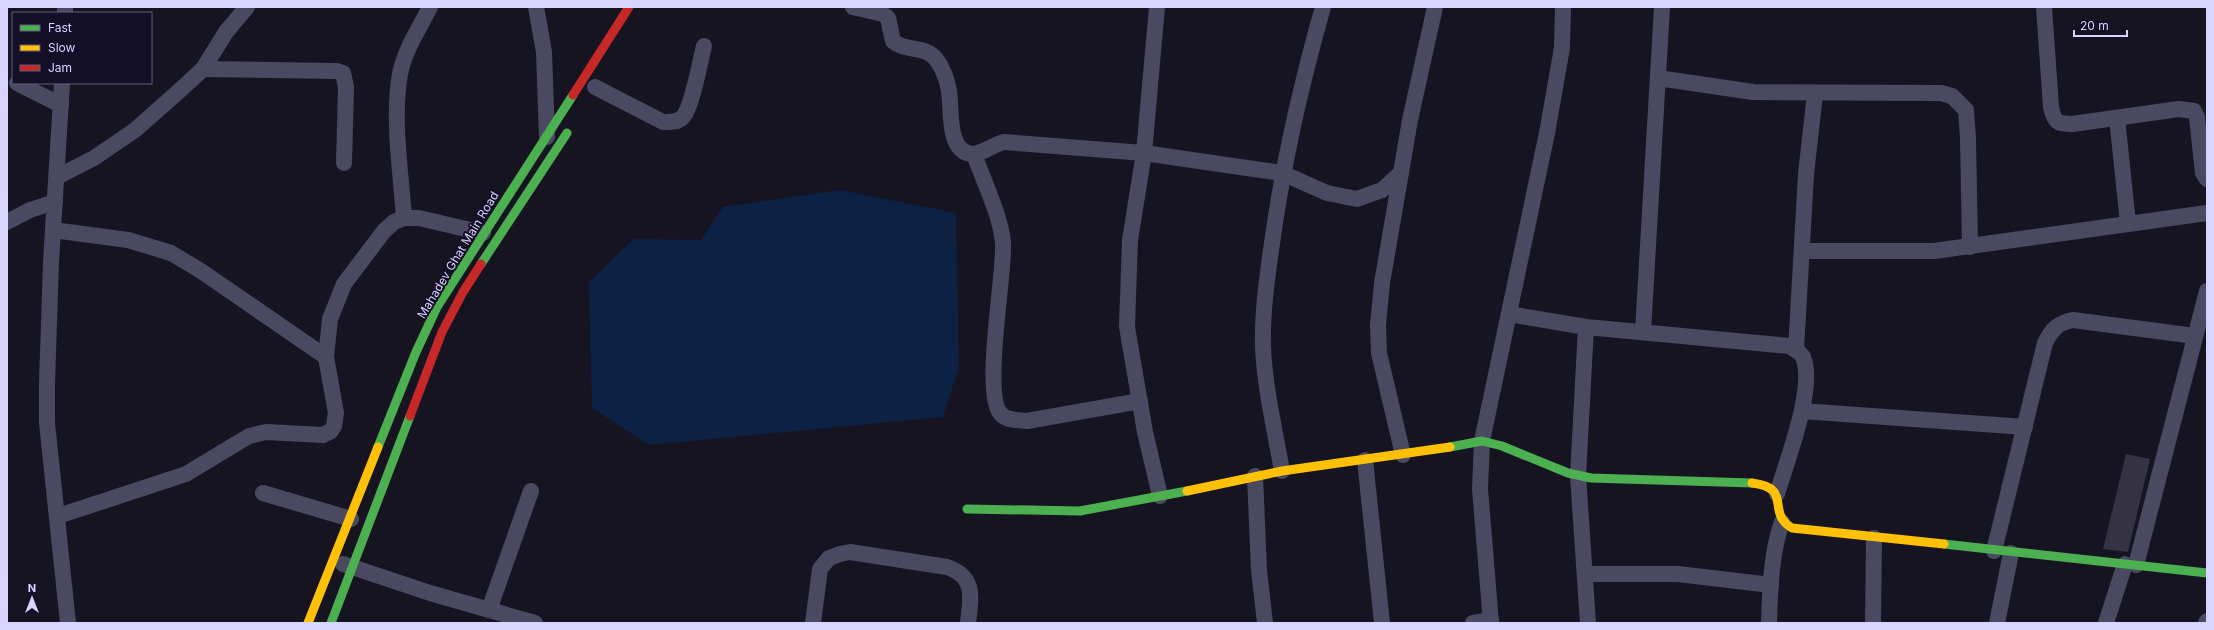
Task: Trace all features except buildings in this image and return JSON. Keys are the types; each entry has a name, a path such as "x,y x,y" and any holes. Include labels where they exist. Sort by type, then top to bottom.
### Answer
{"street":[{"path":"57,177 94,158 135,130 203,69 226,32 247,7"},
{"path":"404,218 398,106 400,74 410,44 430,7"},
{"path":"536,7 544,52 547,137"},
{"name":"Mahadev Ghat Main Road","path":"308,623 431,320 483,232 547,137 629,7"},
{"path":"853,7 883,14 890,23 893,41 898,45 930,53 936,58 949,91 953,136 958,146 964,152 974,154 993,144 1004,142 1144,153 1282,173 1327,193 1357,199 1382,190 1401,173"},
{"path":"1157,7 1144,153 1130,240 1127,294 1130,347 1145,432 1160,496"},
{"path":"1282,471 1267,388 1263,349 1263,316 1282,173 1300,92 1323,7"},
{"path":"1403,454 1379,353 1378,325 1382,283 1410,120 1435,7"},
{"path":"1472,623 1491,622 1480,489 1482,441 1547,133 1561,56 1563,7"},
{"path":"1643,331 1662,7"},
{"path":"2044,7 2051,107 2056,120 2061,124 2072,124 2179,109 2194,111 2197,118 2203,172 2207,179"},
{"path":"596,87 663,122 674,122 682,118 688,108 704,46"},
{"path":"203,69 337,71 343,73 346,87 344,162"},
{"path":"1658,78 1753,92 1815,94 1941,93 1952,96 1960,102 1966,110 1970,248"},
{"path":"19,84 61,105"},
{"path":"62,84 53,230 47,424 58,516 68,623"},
{"path":"1796,350 1806,174 1815,94"},
{"path":"2118,118 2128,224"},
{"path":"331,623 351,567 442,332 463,292 570,127"},
{"path":"974,154 998,218 1003,240 1004,260 998,293 994,373 996,406 1001,414 1012,420 1027,421 1140,401"},
{"path":"7,222 30,210 55,202"},
{"path":"1802,251 1934,251 1970,248 2207,213"},
{"path":"58,516 186,474 249,436 266,432 322,435 331,430 334,426 336,413 326,357 330,319 344,284 384,231 394,222 404,218 419,218 483,232"},
{"path":"53,230 128,240 171,253 214,280 326,357"},
{"path":"2106,623 2131,565 2207,291"},
{"path":"1509,314 1586,326 1788,346 1796,350 1803,357 1805,373 1802,411 1777,494 1778,512 1782,522 1792,528 1808,531 2207,574"},
{"path":"1994,551 2045,343 2052,329 2063,322 2073,320 2195,336"},
{"path":"1586,326 1578,476 1588,623"},
{"path":"1802,411 2025,427"},
{"path":"967,509 1059,512 1110,507 1282,471 1365,460 1482,441 1502,446 1578,476 1591,478 1739,482 1767,486 1772,488 1777,494"},
{"path":"1365,460 1382,623"},
{"path":"1255,476 1258,558 1265,623"},
{"path":"490,610 531,490"},
{"path":"263,494 350,519"},
{"path":"1769,623 1771,585 1778,534 1782,522"},
{"path":"1873,623 1874,538"},
{"path":"814,623 820,569 829,558 850,552 947,567 956,570 966,577 970,589 971,601 968,623"},
{"path":"1997,623 2011,553"},
{"path":"334,561 535,623"},
{"path":"1585,574 1678,574 1771,585"}],"water":[{"path":"840,190 956,213 959,366 943,417 649,445 592,408 589,282 634,239 701,240 723,207"}],"traffic: fast":[{"path":"378,447 416,352 437,307 573,95"},
{"path":"481,264 567,133"},
{"path":"331,623 410,416"},
{"path":"1450,447 1482,441 1502,446 1568,473 1591,478 1752,483"},
{"path":"967,509 1080,511 1187,491"},
{"path":"1944,544 2207,573"}],"traffic: slow":[{"path":"308,623 378,447"},
{"path":"1187,491 1282,471 1450,447"},
{"path":"1752,483 1765,486 1772,490 1776,495 1780,515 1784,522 1792,528 1944,544"}],"traffic: jam":[{"path":"573,95 629,7"},
{"path":"410,416 442,332 463,292 481,264"}]}
